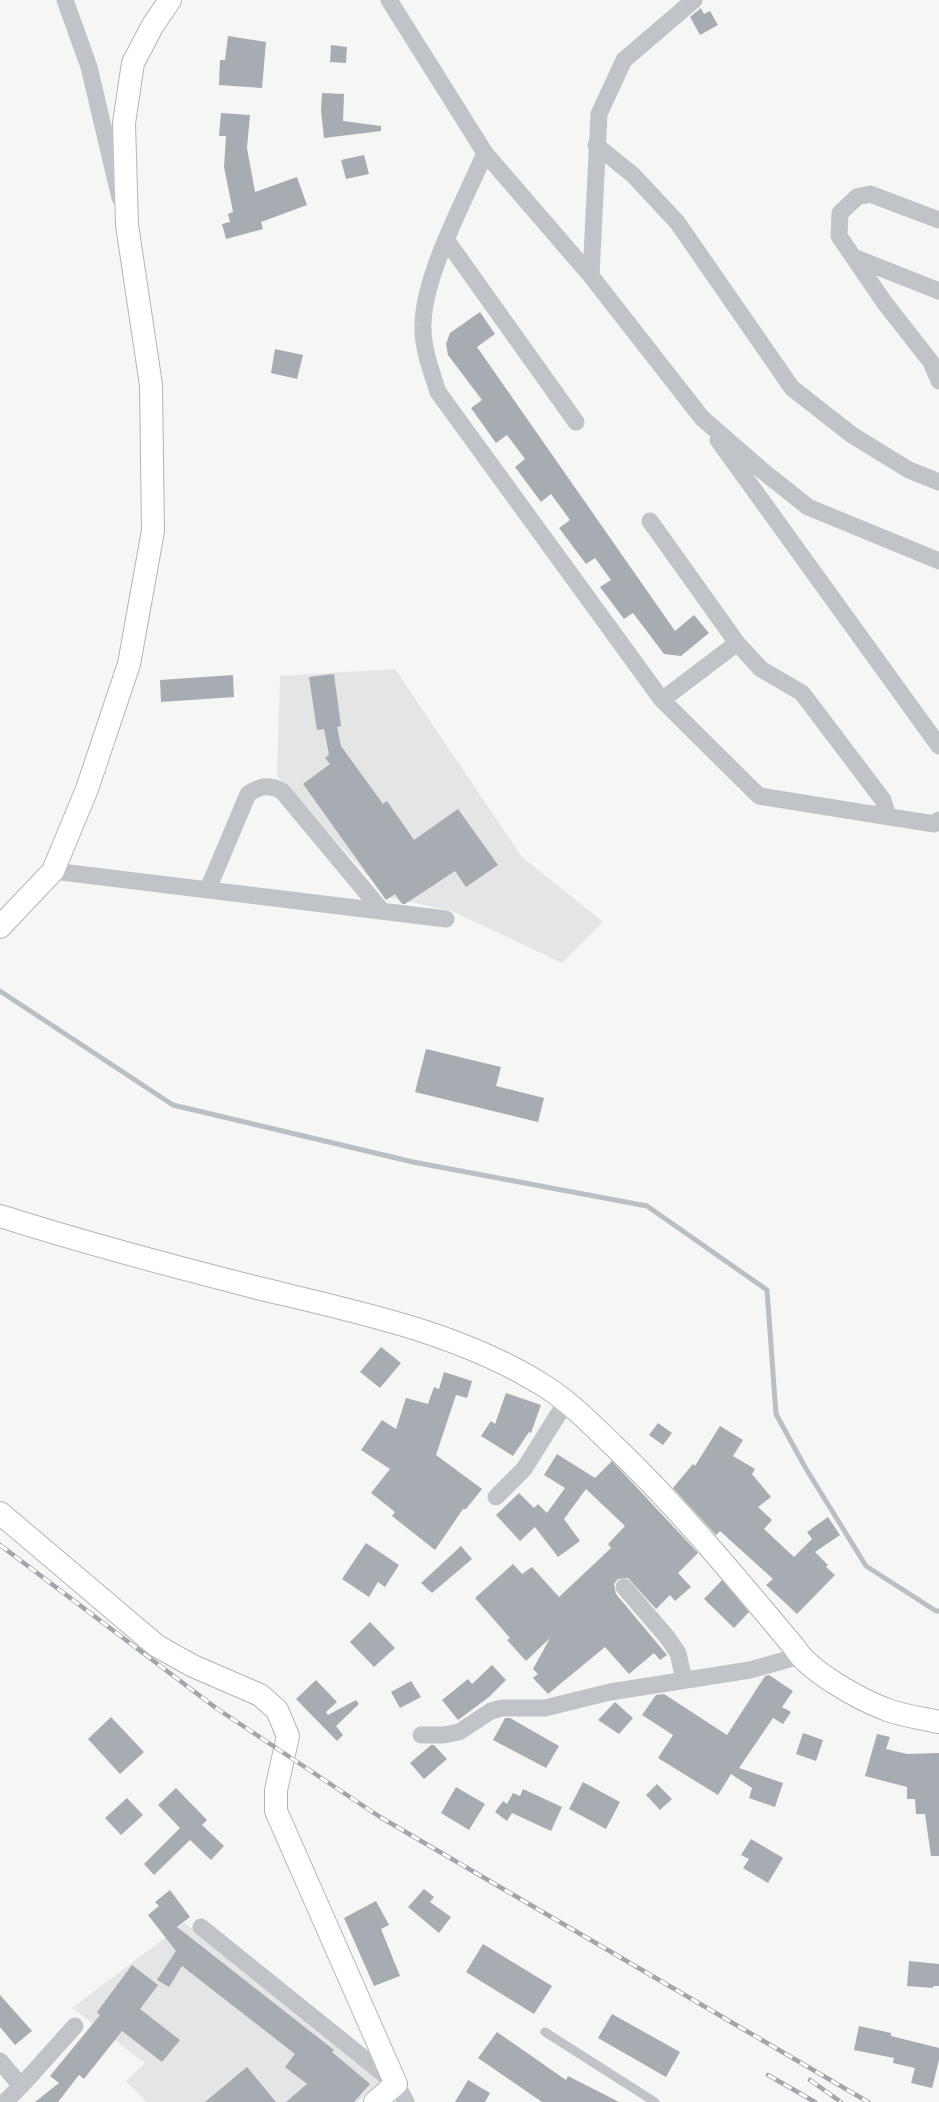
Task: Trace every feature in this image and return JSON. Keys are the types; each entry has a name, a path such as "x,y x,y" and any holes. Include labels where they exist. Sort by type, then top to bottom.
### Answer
{"main road":[{"path":"0,927 53,871 87,789 129,664 153,531 151,385 129,238 124,123 133,63 153,25 170,0"},
{"path":"0,1216 77,1240 347,1310 449,1340 503,1362 547,1388 566,1402 649,1479 743,1586 800,1656 835,1684 886,1710 939,1722"},
{"path":"0,1513 158,1646 193,1666 260,1695 277,1710 288,1736 276,1790 276,1811 401,2093 375,2102"}],"street":[{"path":"65,0 89,67 129,238"},
{"path":"389,0 485,153 591,276 702,418 939,746"},
{"path":"591,276 596,145 599,114 624,60 694,0"},
{"path":"596,145 634,175 677,222 792,388 858,439 909,470 939,482"},
{"path":"485,153 427,292 423,324 427,357 438,392 662,700 760,796 934,824 939,820"},
{"path":"939,220 870,194 857,197 840,213 839,236 884,302 931,362 939,381"},
{"path":"447,241 576,422"},
{"path":"853,257 939,291"},
{"path":"702,418 764,472 808,507 939,561"},
{"path":"650,521 737,643 761,669 802,693 884,800 888,817"},
{"path":"662,700 737,643"},
{"path":"208,889 248,794 260,787 272,786 282,791 382,911"},
{"path":"53,871 446,919"},
{"path":"496,1497 524,1469 566,1402"},
{"path":"624,1587 667,1637 678,1653 684,1680"},
{"path":"421,1735 444,1735 459,1732 491,1711 502,1708 545,1708 610,1692 750,1670 800,1656"},
{"path":"202,1926 401,2093"},
{"path":"5,2102 75,2026"},
{"path":"0,2061 21,2086"}],"lane":[{"path":"545,2032 655,2102"}],"shaded area":[{"path":"395,669 522,857 603,922 562,963 452,911 387,897 277,776 280,676"},
{"path":"185,1923 382,2081 357,2102 146,2102 126,2081 145,2063 72,2008"}],"building":[{"path":"701,8 704,14 710,11 718,25 700,35 690,17"},
{"path":"228,36 266,42 262,88 219,85 220,60 225,60"},
{"path":"331,45 347,47 346,63 330,62"},
{"path":"322,93 344,94 343,121 381,126 381,131 324,138 321,111"},
{"path":"221,113 250,115 247,148 255,192 297,177 307,205 261,222 263,229 226,239 222,224 230,222 228,214 233,212 224,167 226,136 219,136"},
{"path":"364,155 369,174 346,179 341,160"},
{"path":"480,312 495,334 477,347 675,631 694,615 709,633 681,656 664,654 633,613 624,619 600,587 611,580 595,558 586,564 559,528 570,520 551,494 541,502 515,467 525,459 507,435 496,443 471,408 482,400 448,355 446,344 450,333"},
{"path":"275,349 303,355 297,379 271,373"},
{"path":"334,674 341,726 337,727 341,746 383,804 387,801 414,840 458,809 498,865 466,887 455,871 405,904 402,904 395,894 386,900 303,784 330,764 325,758 329,755 324,729 317,730 309,677"},
{"path":"233,675 234,697 161,702 160,680"},
{"path":"426,1049 501,1067 496,1086 544,1098 538,1122 415,1092"},
{"path":"381,1347 401,1363 380,1388 360,1372"},
{"path":"444,1372 472,1381 467,1398 456,1395 436,1455 482,1489 466,1509 463,1509 435,1550 392,1516 395,1512 371,1493 390,1469 361,1450 382,1420 396,1429 406,1398 428,1404 434,1387 439,1389"},
{"path":"506,1393 541,1405 531,1433 529,1432 513,1456 481,1436 491,1421 495,1424"},
{"path":"658,1423 672,1433 663,1445 649,1435"},
{"path":"720,1426 743,1440 733,1456 755,1469 752,1474 771,1497 758,1507 772,1520 764,1529 794,1557 812,1539 807,1532 828,1517 840,1535 815,1552 828,1565 826,1567 835,1575 797,1614 766,1585 773,1579 720,1531 716,1535 673,1488 693,1464 695,1466"},
{"path":"557,1454 595,1478 612,1461 698,1553 678,1573 691,1587 675,1601 670,1595 656,1609 628,1578 618,1579 614,1584 616,1594 667,1655 660,1660 654,1653 629,1674 605,1647 548,1694 533,1678 538,1674 533,1669 550,1638 526,1661 507,1640 510,1638 475,1598 513,1564 522,1574 532,1567 559,1597 611,1548 608,1544 625,1526 586,1489 564,1519 580,1541 558,1557 535,1527 520,1541 496,1515 519,1493 534,1508 538,1504 547,1513 565,1488 544,1475"},
{"path":"366,1543 399,1565 385,1587 378,1582 369,1597 342,1579"},
{"path":"461,1546 472,1559 432,1593 421,1583"},
{"path":"722,1580 749,1612 734,1628 704,1599"},
{"path":"370,1622 395,1648 374,1667 350,1642"},
{"path":"492,1665 506,1680 489,1697 458,1720 442,1700 468,1679 472,1684"},
{"path":"769,1675 793,1691 782,1707 791,1712 783,1724 773,1718 739,1768 783,1783 775,1807 749,1798 752,1788 731,1774 718,1795 658,1758 673,1735 642,1715 656,1695 664,1694 727,1735 765,1676"},
{"path":"316,1680 337,1702 326,1712 328,1715 356,1700 359,1704 336,1726 343,1735 337,1741 296,1699"},
{"path":"411,1681 421,1697 400,1708 391,1692"},
{"path":"615,1702 633,1718 619,1734 598,1720"},
{"path":"111,1717 144,1752 120,1774 88,1739"},
{"path":"505,1718 510,1718 559,1746 546,1768 493,1740"},
{"path":"803,1733 823,1740 816,1761 796,1754"},
{"path":"877,1734 890,1737 886,1749 907,1754 939,1753 939,1856 931,1856 925,1814 916,1814 915,1799 907,1799 907,1787 865,1776"},
{"path":"431,1745 434,1745 447,1759 424,1779 410,1763"},
{"path":"583,1782 620,1802 606,1829 569,1809"},
{"path":"657,1784 672,1799 660,1810 646,1795"},
{"path":"456,1787 485,1804 469,1830 441,1813"},
{"path":"176,1788 207,1820 202,1825 224,1846 211,1860 190,1840 154,1875 144,1864 180,1828 158,1805"},
{"path":"523,1789 562,1807 551,1831 512,1813 507,1821 495,1812 503,1801 507,1804 513,1793 520,1796"},
{"path":"127,1798 143,1815 121,1835 105,1818"},
{"path":"751,1839 783,1858 768,1883 743,1868 749,1859 741,1855"},
{"path":"424,1889 434,1897 430,1902 451,1917 439,1933 408,1907"},
{"path":"170,1890 190,1917 177,1927 334,2050 332,2052 370,2084 354,2102 286,2102 307,2084 285,2067 295,2054 182,1966 169,1987 157,1980 176,1951 148,1915 159,1906 155,1902"},
{"path":"376,1901 389,1925 381,1929 400,1976 374,1986 344,1918"},
{"path":"483,1944 552,1986 534,2014 466,1972"},
{"path":"909,1961 939,1964 939,1986 933,1986 933,1988 907,1986"},
{"path":"132,1965 158,1985 140,2009 180,2040 162,2062 122,2031 84,2079 79,2075 58,2102 35,2102 59,2083 50,2076 100,2015 97,2012"},
{"path":"0,1995 32,2031 15,2045 0,2027"},
{"path":"612,2014 680,2052 666,2077 598,2038"},
{"path":"859,2026 891,2033 891,2036 939,2048 939,2060 932,2088 911,2083 915,2068 893,2063 894,2058 854,2050"},
{"path":"497,2032 566,2080 568,2076 619,2102 542,2102 478,2058"},
{"path":"247,2067 276,2102 205,2102"},
{"path":"468,2080 490,2093 485,2102 455,2102"}],"waterway":[{"path":"0,991 173,1105 413,1162 647,1206 767,1290 776,1414 805,1467 866,1566 936,1611 939,1611"}],"railway":[{"path":"0,1545 216,1708 380,1817 868,2102"},
{"path":"768,2075 815,2102"},
{"path":"810,2080 841,2102"}]}
